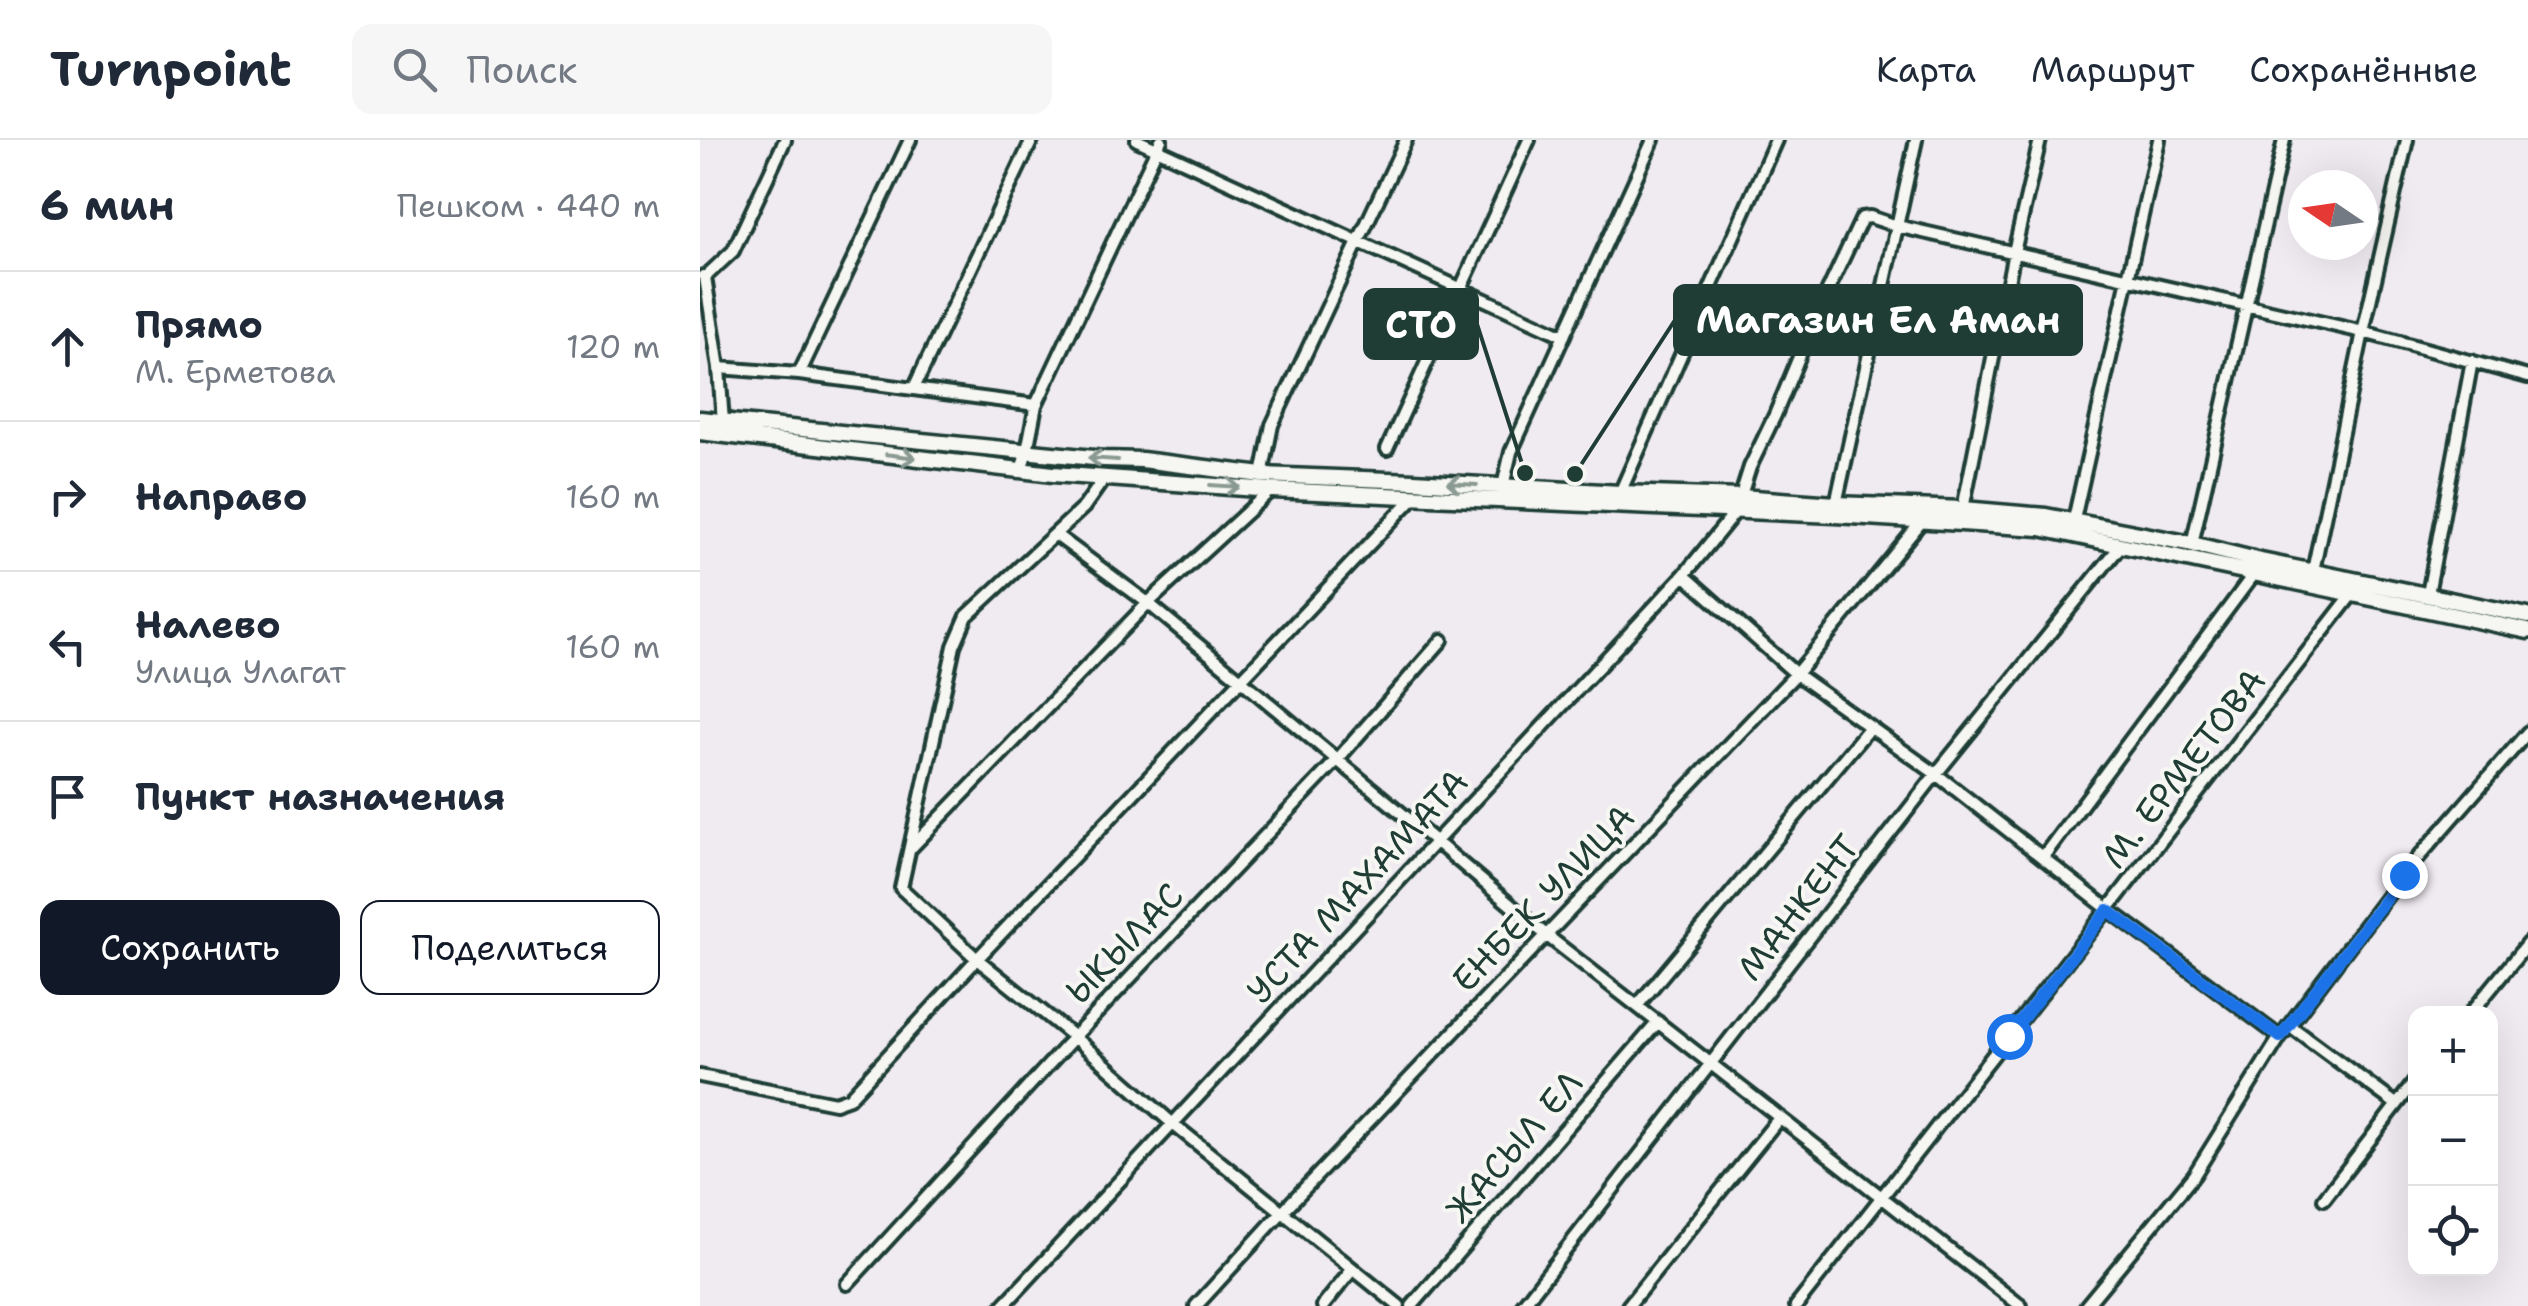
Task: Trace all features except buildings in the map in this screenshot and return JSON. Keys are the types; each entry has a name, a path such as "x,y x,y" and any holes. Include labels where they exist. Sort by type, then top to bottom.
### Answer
{"main road":[{"path":"700,420 1104,460 1142,460 1262,475 1503,486 1922,521 2072,527 2122,544 2353,593 2428,594 2528,616"},
{"path":"700,432 1021,470 1272,490 1963,508 2192,544 2312,571 2528,630"}],"street":[{"path":"723,422 720,368 705,318 703,276 732,250 785,140"},
{"path":"800,374 910,140"},
{"path":"914,388 1032,140"},
{"path":"1138,140 1159,144 1358,242 1564,336"},
{"path":"1262,475 1272,426 1406,140"},
{"path":"1387,449 1529,140"},
{"path":"1503,486 1511,452 1653,140"},
{"path":"1620,494 1776,140"},
{"path":"1836,504 1916,140"},
{"path":"1963,508 2040,140"},
{"path":"2072,527 2159,140"},
{"path":"2192,544 2284,140"},
{"path":"2312,571 2408,140"},
{"path":"1021,470 1036,405 1159,144"},
{"name":"УСТА МАХАМАТА","path":"1004,1306 1684,575 1738,504 1750,466 1860,220 1870,217 1897,226"},
{"path":"1897,226 2363,332 2528,378"},
{"path":"2428,594 2472,361"},
{"path":"720,368 800,374 1036,405"},
{"path":"1105,477 1084,507 966,616 954,646 901,888 977,959 1399,1306"},
{"path":"911,848 1148,603 1272,490"},
{"path":"700,1076 836,1103 849,1098 1415,496"},
{"name":"ЕНБЕК УЛИЦА","path":"1196,1306 1796,674 1922,521"},
{"path":"1056,535 1148,603 1546,936 2021,1306"},
{"name":"МАНКЕНТ","path":"1522,1306 1936,774 2122,544"},
{"path":"2042,857 2256,572"},
{"path":"1684,575 1796,674 1936,774 2108,910 2280,1037"},
{"name":"М. ЕРМЕТОВА","path":"1796,1306 2353,593"},
{"name":"ЫКЫЛАС","path":"847,1284 1336,760 1442,640"},
{"path":"1637,1006 1870,726"},
{"path":"2086,1306 2194,1175 2280,1037 2404,875 2528,732"},
{"path":"2476,1006 2528,942"},
{"name":"ЖАСЫЛ ЕЛ","path":"1412,1306 1658,1022"},
{"path":"2289,1025 2396,1104"},
{"path":"2324,1199 2408,1090"},
{"path":"1628,1306 1780,1117"},
{"path":"1323,1306 1352,1270"}],"place":[{"name":"СТО","path":"1525,473"},
{"name":"Магазин Ел Аман","path":"1575,474"}],"route":[{"path":"2009,1036 2108,910 2280,1037 2404,875"}]}
